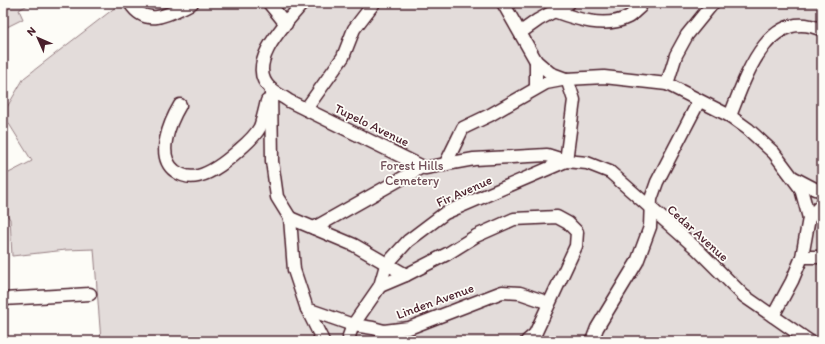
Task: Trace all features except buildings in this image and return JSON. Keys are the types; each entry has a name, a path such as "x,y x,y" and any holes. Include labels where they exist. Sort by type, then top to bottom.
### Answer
{"street":[{"path":"130,3 141,14 154,18 170,15 192,3"},
{"path":"269,3 286,24"},
{"path":"303,3 269,46 262,62 261,71 268,85 272,161 277,197 290,218 294,270 307,309 323,341"},
{"path":"306,108 344,57 354,29 374,3"},
{"path":"503,3 521,32 536,61 550,73 567,79"},
{"path":"521,32 538,20 570,3"},
{"path":"554,11 583,22 606,22 628,17 640,7 640,3"},
{"path":"667,84 676,55 713,3"},
{"path":"730,116 746,74 762,48 777,32 792,25 811,25 822,30"},
{"path":"536,61 536,88"},
{"path":"445,165 463,128 546,83 567,79 604,77 667,84 730,116 774,153 800,189 809,218 802,257 792,281 773,316"},
{"path":"314,228 422,167 425,168 445,165 474,159 518,156 547,155 566,161 574,100 567,79"},
{"path":"180,105 172,118 167,135 165,153 170,167 181,176 198,176 224,164 259,128 268,85"},
{"name":"Tupelo Avenue","path":"268,85 306,108 422,167"},
{"path":"592,341 601,322 637,262 650,227 651,199 657,182 699,101"},
{"name":"Cedar Avenue","path":"566,161 587,163 610,172 697,249 744,296 807,340"},
{"name":"Fir Avenue","path":"386,265 408,241 445,213 566,161"},
{"path":"792,176 815,189 822,190"},
{"path":"809,218 822,204"},
{"path":"380,286 406,275 447,254 476,236 514,219 557,217 568,223 577,232 576,246 535,334 527,341"},
{"path":"290,218 354,245 386,265 406,275"},
{"path":"802,257 822,257"},
{"path":"350,341 349,336 353,325 380,286 386,265"},
{"name":"Linden Avenue","path":"307,309 353,325 372,328 384,332 409,328 502,292 520,293 549,303"},
{"path":"3,299 90,294"}],"green space":[{"path":"3,3 31,3 19,10 23,19 3,29"},
{"name":"Forest Hills Cemetery","path":"121,3 284,3 293,7 296,3 822,3 822,341 101,341 94,249 66,250 12,256 10,219 3,210 3,176 32,161 3,114 24,78"}]}
